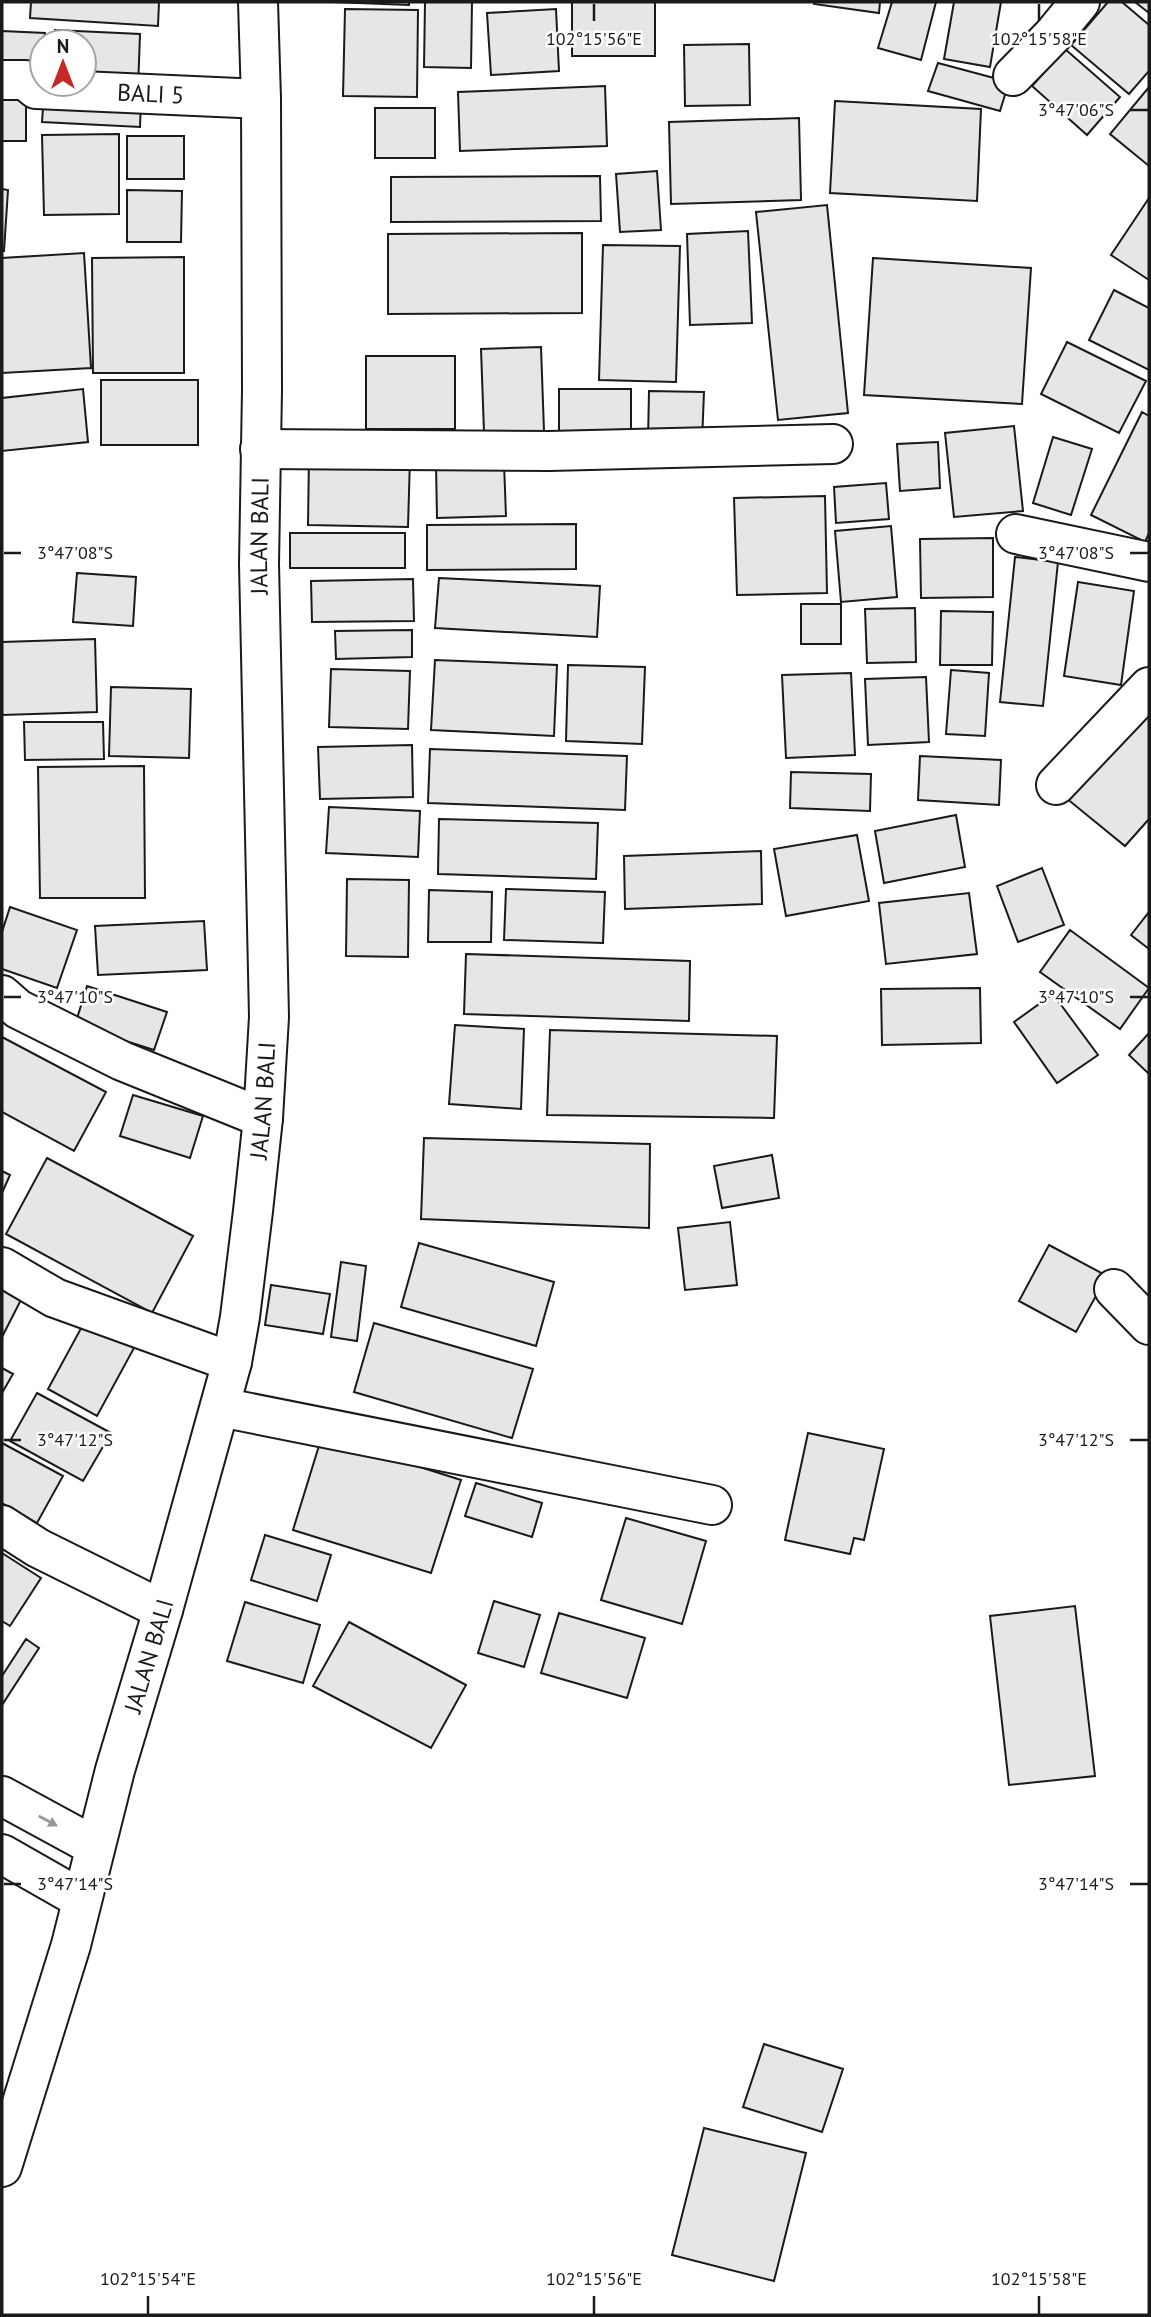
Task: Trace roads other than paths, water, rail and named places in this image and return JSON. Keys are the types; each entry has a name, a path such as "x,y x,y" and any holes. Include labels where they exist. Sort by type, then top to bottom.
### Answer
{"street":[{"name":"JALAN BALI","path":"2,2167 71,1945 94,1846 220,1407 240,1318 263,1118 269,1017 259,564 262,390 258,2"},
{"path":"1013,76 1054,35 1080,2"},
{"name":"BALI 5","path":"2,80 25,80 36,89 261,99"},
{"path":"260,449 549,451 833,444"},
{"path":"1016,534 1149,562"},
{"path":"1056,785 1149,687"},
{"path":"2,995 18,1009 122,1061 263,1118"},
{"path":"2,1267 55,1298 232,1362"},
{"path":"1114,1289 1149,1325"},
{"path":"220,1407 712,1505"},
{"path":"2,1525 38,1548 163,1610"},
{"path":"2,1796 94,1846"},
{"path":"2,1854 81,1899"}]}
